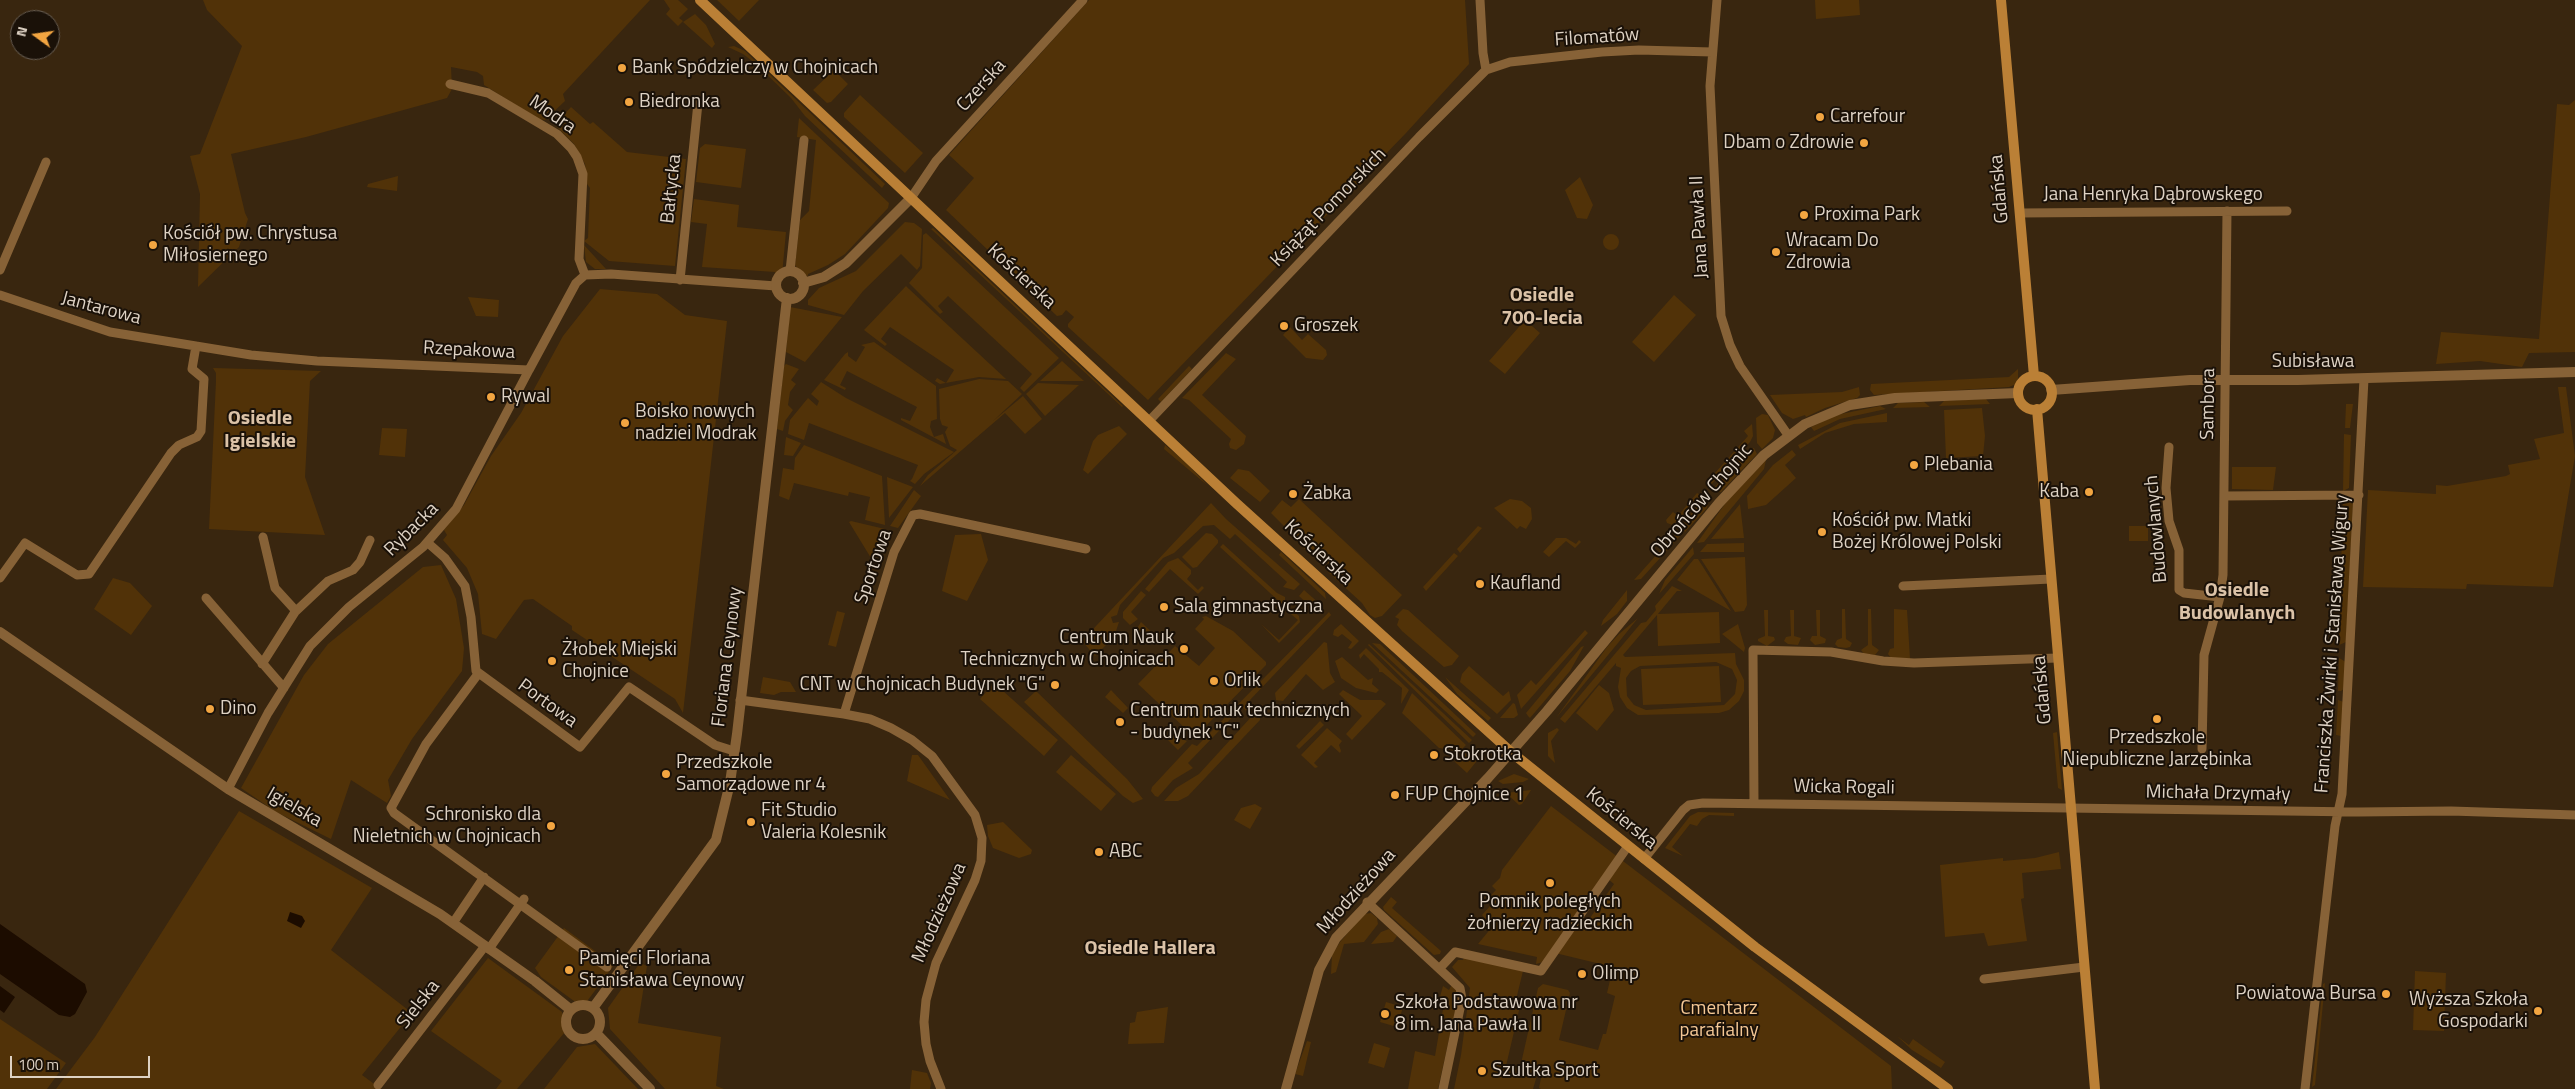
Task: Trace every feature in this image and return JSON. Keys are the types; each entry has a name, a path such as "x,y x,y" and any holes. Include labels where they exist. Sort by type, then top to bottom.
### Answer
{"main road":[{"name":"Kościerska","path":"700,0 1388,643 1511,752 1644,859 1828,1002 1948,1089"},
{"name":"Gdańska","path":"2001,0 2034,376"},
{"path":"2034,376 2045,380 2051,390 2048,403 2037,409 2024,405 2018,393 2022,381 2034,376"},
{"name":"Gdańska","path":"2037,409 2095,1089"}],"street":[{"name":"Czerska","path":"911,198 936,161 1083,0"},
{"path":"1480,0 1483,53 1486,70"},
{"name":"Jana Pawła II","path":"1717,0 1710,103 1721,316 1727,338 1740,366 1788,435"},
{"name":"Filomatów","path":"1486,70 1510,62 1602,52 1639,50 1712,52"},
{"name":"Książąt Pomorskich","path":"1149,421 1419,137 1486,70"},
{"name":"Modra","path":"450,84 488,94 557,134 571,148 577,157 582,174 579,259 585,275"},
{"name":"Bałtycka","path":"680,280 698,102"},
{"path":"790,271 804,140"},
{"path":"0,270 46,162"},
{"path":"803,283 824,277 846,263 911,198"},
{"name":"Sambora","path":"2220,597 2223,575 2227,211"},
{"name":"Jana Henryka Dąbrowskego","path":"2020,213 2287,211"},
{"path":"790,271 799,275 803,283 799,295 787,298 779,294 776,286 782,274 790,271"},
{"path":"585,275 611,274 776,286"},
{"name":"Rzepakowa","path":"196,346 289,359 529,370 576,283 585,275"},
{"name":"Jantarowa","path":"0,295 110,332 196,346"},
{"name":"Floriana Ceynowy","path":"593,1008 716,840 730,783 787,298"},
{"path":"0,578 24,543 30,544 77,575 89,574 171,452 179,445 197,437 201,431 204,378 192,369 196,346"},
{"name":"Rybacka","path":"228,789 306,652 327,627 428,543 456,509 529,370"},
{"name":"Subisława","path":"2051,390 2154,381 2364,379 2575,372"},
{"name":"Franciszka Żwirki i Stanisława Wigury","path":"2305,1089 2338,812 2342,794 2364,379"},
{"name":"Obrońców Chojnic","path":"1511,752 1734,486 1788,435 1828,413 1867,402 1911,397 2018,393"},
{"name":"Budowlanych","path":"2169,447 2166,488 2169,521 2179,550 2179,590 2184,593 2220,597"},
{"path":"2224,496 2359,496"},
{"name":"Sportowa","path":"844,714 894,552 913,515 920,514 1086,549"},
{"path":"263,537 275,588 296,611"},
{"path":"262,664 296,611 328,581 352,570 360,562 370,540"},
{"path":"428,543 445,558 465,586 471,617 476,671 478,674 426,744 391,808 394,813 484,877 522,901 607,967"},
{"path":"1903,586 2051,579"},
{"path":"2202,749 2204,655 2220,597"},
{"path":"206,598 284,688"},
{"name":"Igielska","path":"0,632 228,789 453,923 571,1010"},
{"path":"1754,804 1753,650 1831,652 1883,661 1914,663 2057,658"},
{"name":"Portowa","path":"478,674 580,747 629,687 715,744 734,751"},
{"name":"Młodzieżowa","path":"740,700 844,714 881,723 925,749 970,806 980,830 983,846 979,870 938,957 926,1000 924,1027 926,1044 941,1089"},
{"name":"Młodzieżowa","path":"1286,1089 1324,959 1336,938 1367,902 1511,752"},
{"name":"Wicka Rogali","path":"1644,859 1689,805 1754,804 2071,808"},
{"name":"Michała Drzymały","path":"2071,808 2338,812 2451,811 2575,815"},
{"path":"1440,968 1455,952 1541,971 1628,846"},
{"path":"453,923 484,877"},
{"path":"487,947 522,901"},
{"path":"1367,902 1460,988 1462,999 1443,1089"},
{"name":"Sielska","path":"378,1085 487,947"},
{"path":"1984,979 2084,967"},
{"path":"579,1006 593,1008 599,1017 599,1028 596,1033 583,1039 571,1034 566,1020 571,1010 579,1006"},
{"path":"596,1033 650,1089"}],"green space":[{"path":"203,0 650,0 563,94 565,101 545,120 538,119 484,85 483,76 477,72 451,67 452,89 447,98 306,137 231,154 248,219 239,247 198,287 200,194 190,156 200,154 242,46 207,10"},
{"path":"664,0 678,0 688,9 679,18 683,21 678,26 666,14 670,9"},
{"path":"717,0 759,0 739,21"},
{"path":"1089,0 1465,0 1469,64 1406,133 1148,400 1068,327 1068,324 1074,317 1066,310 1062,315 1057,316 946,210 974,178 949,155"},
{"path":"1815,0 1859,0 1860,15 1816,19"},
{"path":"695,14 706,25 715,44 712,48 683,22"},
{"path":"734,46 745,51 885,184 882,188 805,116 791,98 756,64 743,54 728,47"},
{"path":"834,70 848,84 831,102 827,103 813,90"},
{"path":"860,95 923,153 905,173 844,117 844,113"},
{"path":"2575,100 2575,352 2529,353 2522,367 2480,361 2436,364 2441,332 2539,339 2557,104 2569,105"},
{"path":"571,107 590,124 593,122 627,152 686,159 675,266 609,261 584,241 588,238 590,188 587,184 585,164 574,144 557,127 557,122"},
{"path":"799,118 889,203 888,208 845,254 828,265 808,274 808,276 801,274 795,265 800,220 809,211 816,140 797,137"},
{"path":"705,144 746,149 741,188 696,182 700,148"},
{"path":"398,176 397,191 367,187 368,184"},
{"path":"1580,177 1593,205 1587,219 1577,218 1565,190"},
{"path":"694,199 739,205 737,227 786,232 782,275 775,276 775,272 702,267 707,224 691,222"},
{"path":"905,222 914,223 922,229 920,266 917,270 901,254 863,291 844,315 808,305 808,300 819,288 856,271"},
{"path":"933,228 1123,406 931,229"},
{"path":"926,233 1059,358 1024,392 1020,388 1032,374 948,296 938,306 943,312 940,314 909,283 922,268 923,235"},
{"path":"1611,234 1617,236 1619,242 1617,248 1611,250 1605,248 1603,242 1605,236"},
{"path":"584,245 606,269 595,269 586,262"},
{"path":"906,286 1006,379 979,377 946,383 954,370 890,327 881,339 887,344 885,346 864,330"},
{"path":"600,289 657,294 685,315 727,321 683,713 675,699 572,630 572,626 533,599 524,600 496,639 482,634 478,594 467,568 443,540 447,535 444,530 464,505 491,456 521,413 563,336"},
{"path":"1674,295 1696,315 1654,362 1632,342"},
{"path":"468,297 499,300 498,317 476,316"},
{"path":"790,307 842,317 805,362 786,352"},
{"path":"1525,320 1540,333 1505,374 1489,361"},
{"path":"1290,327 1302,340 1308,334 1326,350 1327,355 1323,360 1306,358 1283,335"},
{"path":"874,342 936,386 937,419 931,421 930,427 934,437 943,434 946,444 901,420 901,418 910,421 917,407 847,371 840,385 846,388 845,390 824,380 845,354 848,352 848,356 856,362 865,347 861,345"},
{"path":"1226,353 1236,359 1202,395 1246,436 1244,444 1236,450 1230,448 1231,439 1189,400 1182,398"},
{"path":"1062,361 1084,381 1040,381"},
{"path":"786,364 799,369 791,380 796,384 790,392 788,405 793,410 785,421 783,431 777,429 784,366"},
{"path":"1189,366 1192,369 1161,402 1158,399"},
{"path":"213,368 321,371 310,381 305,477 325,535 209,529 216,381 216,373"},
{"path":"2018,369 2016,384 2009,387 1874,395 1870,390 1871,384 2009,377"},
{"path":"937,378 946,383 940,384 935,381"},
{"path":"979,379 1008,381 1022,394 993,421 1023,396 1042,419 1025,434 1005,413 920,486 928,475 957,450 950,446 945,432 948,427 942,425 940,419 939,389"},
{"path":"821,382 846,398 954,452 924,474 915,484 910,481 918,465 809,423 804,440 788,434 790,420 808,398 817,406 819,401 811,394"},
{"path":"1038,383 1079,385 1045,416 1026,394"},
{"path":"1859,387 1860,395 1857,398 1825,408 1806,417 1805,415 1793,419 1782,413 1770,395 1842,392"},
{"path":"2558,387 2566,387 2575,456 2553,587 2467,584 2466,589 2363,587 2368,490 2436,494 2436,485 2447,486 2506,476 2510,474 2508,465 2540,459 2534,439 2564,433"},
{"path":"1986,399 1990,404 1939,406 1944,401"},
{"path":"1924,402 1930,407 1893,408 1898,403"},
{"path":"2346,404 2353,404 2350,428 2345,428"},
{"path":"1880,406 1886,409 1840,419 1814,431 1811,427 1836,415"},
{"path":"1982,408 1985,436 1983,456 1946,458 1944,410"},
{"path":"1887,413 1887,422 1854,424 1825,433 1800,449 1798,445 1840,423"},
{"path":"1762,414 1768,415 1775,430 1773,438 1762,449 1757,443 1756,418"},
{"path":"1752,424 1753,436 1750,442 1708,488 1706,486 1711,478 1713,480 1717,476 1715,473 1748,436 1744,431"},
{"path":"1119,426 1127,434 1088,474 1083,470 1093,441 1098,435"},
{"path":"382,428 407,429 405,457 379,455"},
{"path":"2344,434 2351,435 2349,488 2343,491"},
{"path":"786,437 801,443 793,456 784,455"},
{"path":"804,445 882,476 885,525 865,520 870,497 849,492 848,496 794,483 789,500 779,496 783,468 794,470 795,458"},
{"path":"1165,445 1187,463 1207,485 1164,449"},
{"path":"1754,448 1757,454 1721,492 1711,491 1748,451"},
{"path":"1792,450 1796,455 1785,465 1796,478 1766,505 1748,509 1747,496 1773,465"},
{"path":"1766,460 1764,469 1704,542 1697,543 1727,501"},
{"path":"2232,467 2276,467 2273,490 2232,489"},
{"path":"1238,469 1249,471 1270,491 1260,502 1230,478"},
{"path":"887,477 913,487 889,518"},
{"path":"914,490 921,496 898,528 890,526"},
{"path":"1697,493 1702,496 1675,526 1667,523 1666,520 1673,512 1678,516"},
{"path":"1704,498 1708,502 1707,508 1685,532 1683,524"},
{"path":"1299,499 1402,595 1382,616 1375,618 1370,615 1362,603 1327,571 1330,565 1320,555 1312,556 1294,539 1297,534 1287,529 1271,513 1282,500 1291,507"},
{"path":"1510,499 1522,501 1531,508 1532,519 1526,529 1520,526 1517,529 1494,508"},
{"path":"2343,500 2350,500 2353,504 2346,642 2339,645"},
{"path":"1211,503 1226,519 1300,584 1294,590 1283,587 1287,582 1235,534 1230,539 1214,525 1203,526 1174,553 1163,558 1120,605 1117,615 1111,617 1113,623 1119,622 1114,637 1095,656 1082,641"},
{"path":"1740,504 1744,538 1711,539"},
{"path":"849,522 885,529 874,563"},
{"path":"1478,526 1482,528 1460,553 1457,549"},
{"path":"2129,526 2148,526 2148,541 2129,541"},
{"path":"1206,533 1212,534 1218,540 1218,543 1197,567 1193,568 1182,557"},
{"path":"981,534 988,560 967,601 942,591 955,535"},
{"path":"1674,535 1680,536 1641,579 1634,580"},
{"path":"1556,538 1566,538 1576,544 1579,540 1581,542 1575,548 1566,541 1549,557 1543,552"},
{"path":"1744,543 1744,552 1700,552 1707,544"},
{"path":"1223,544 1277,593 1285,597 1285,601 1282,604 1220,547"},
{"path":"1693,547 1694,554 1659,594 1665,580"},
{"path":"1281,552 1325,593 1326,599 1279,555"},
{"path":"1454,553 1458,556 1426,591 1423,587"},
{"path":"1745,557 1747,605 1744,611 1735,612 1701,559"},
{"path":"1178,558 1191,570 1191,574 1187,579 1198,590 1202,586 1204,588 1198,594 1170,569 1149,592 1145,589 1168,562"},
{"path":"1694,559 1698,559 1731,611 1677,580"},
{"path":"441,565 456,599 464,648 462,671 412,739 388,780 391,796 387,803 351,780 331,839 276,812 241,788 304,675 328,644 423,567"},
{"path":"113,578 130,583 152,606 131,635 94,609"},
{"path":"1672,586 1682,591 1677,591 1658,614 1719,612 1720,643 1658,646 1657,615 1623,655 1625,657 1735,653 1736,664 1744,680 1744,691 1739,701 1729,710 1719,713 1638,715 1627,708 1620,697 1618,687 1621,668 1616,666 1616,663 1565,723 1560,719 1641,623 1646,622 1656,610 1655,606","holes":["1716,662 1732,669 1737,680 1735,694 1724,705 1646,710 1634,705 1627,696 1626,678 1631,671 1640,666"]},
{"path":"1304,590 1321,605 1318,609 1312,608 1299,596"},
{"path":"1627,590 1627,601 1617,614 1601,626 1603,620"},
{"path":"1141,591 1146,595 1131,612 1138,619 1130,625 1123,618 1123,612"},
{"path":"1289,607 1299,616 1300,622 1279,643 1261,624 1279,640 1298,620 1286,610"},
{"path":"1403,609 1408,610 1459,656 1452,665 1444,667 1402,631 1397,625 1399,619 1395,617"},
{"path":"1842,609 1845,609 1846,639 1852,643 1850,647 1846,648 1838,647 1835,644 1837,640 1842,638"},
{"path":"1868,609 1871,609 1872,645 1879,650 1875,655 1864,654 1861,650 1868,645"},
{"path":"1894,609 1907,610 1910,659 1891,658 1888,654 1890,649 1894,648"},
{"path":"1764,610 1768,610 1768,636 1774,637 1775,640 1767,646 1758,641 1758,639 1765,636"},
{"path":"1790,610 1794,610 1794,636 1801,638 1798,645 1788,644 1784,641 1786,637 1791,636"},
{"path":"1816,610 1820,610 1820,636 1826,639 1825,643 1815,645 1810,640 1812,636 1817,636"},
{"path":"837,611 845,613 836,647 828,645"},
{"path":"1329,612 1331,615 1249,701 1260,712 1260,720 1188,796 1178,801 1164,801 1176,788 1199,774 1252,716 1242,707 1188,763 1193,768 1173,780 1158,797 1155,796 1151,791 1152,787 1192,744 1197,746"},
{"path":"1206,616 1233,631 1266,662 1266,665 1198,734 1187,730 1138,684 1175,646 1199,666 1215,648 1195,629 1204,619 1202,617"},
{"path":"1638,618 1618,643 1556,718 1607,647"},
{"path":"1141,622 1157,637 1152,642 1149,642 1136,630"},
{"path":"1341,624 1359,641 1351,649 1348,648 1352,642 1342,634 1338,637 1333,635 1334,630"},
{"path":"1738,624 1745,648 1744,652 1722,634"},
{"path":"1585,630 1588,633 1521,709 1517,695 1531,680 1536,685"},
{"path":"1324,642 1327,643 1330,673 1335,682 1323,690 1306,674 1283,701 1276,700 1275,693"},
{"path":"1372,643 1380,644 1476,734 1473,737"},
{"path":"1369,644 1472,740 1469,743"},
{"path":"1584,646 1570,671 1530,718 1526,713 1581,647"},
{"path":"1366,648 1409,690 1401,704 1402,688 1382,672 1379,672 1379,669 1364,654 1360,659 1359,655"},
{"path":"1342,657 1368,680 1373,678 1372,684 1379,690 1376,693 1356,688 1341,678 1335,661"},
{"path":"2339,658 2346,662 2344,689 2341,691 2338,691"},
{"path":"1469,666 1503,696 1509,691 1511,700 1497,714 1460,682 1462,674"},
{"path":"1719,666 1721,702 1643,705 1641,669"},
{"path":"763,677 790,682 796,692 781,692 774,695 760,693"},
{"path":"1445,677 1491,718 1488,721 1457,694"},
{"path":"994,683 1058,740 1044,756 980,699"},
{"path":"1599,685 1609,693 1614,710 1597,731 1576,713"},
{"path":"1111,690 1128,708 1123,713 1105,697"},
{"path":"1343,690 1360,700 1381,700 1386,704 1352,740 1346,734 1362,716 1339,694"},
{"path":"1036,691 1127,779 1143,799 1133,803 1123,796 1024,702"},
{"path":"1412,693 1466,745 1460,751 1439,748 1402,713"},
{"path":"2338,700 2344,702 2341,736 2336,735"},
{"path":"1513,703 1518,715 1514,718 1500,718"},
{"path":"1320,721 1324,725 1299,749 1296,746"},
{"path":"1327,728 1342,741 1339,745 1341,751 1340,753 1331,745 1314,763 1318,767 1315,768 1301,755"},
{"path":"1557,728 1559,730 1551,741 1555,763 1548,756 1548,733"},
{"path":"2057,732 2062,790 2058,788 2053,733"},
{"path":"1171,734 1187,741 1178,750 1168,740"},
{"path":"1468,748 1473,752 1476,762 1467,773 1455,762"},
{"path":"912,755 918,755 950,800 907,781"},
{"path":"1071,755 1116,794 1101,811 1056,772"},
{"path":"1514,774 1529,779 1523,782 1503,784 1498,781"},
{"path":"1531,790 1522,804 1519,805 1506,793"},
{"path":"1255,804 1262,808 1250,829 1234,820 1241,808"},
{"name":"Cmentarz parafialny","path":"1551,806 1891,1066 1892,1089 1541,1089 1539,1088 1542,1073 1538,1072 1533,1089 1454,1089 1461,1055 1470,988 1452,967 1458,960 1463,960 1464,957 1523,971 1515,1004 1520,1006 1506,1066 1520,1068 1538,988 1543,984 1568,990 1570,993 1559,1040 1598,1050 1603,1034 1606,1034 1615,996 1607,993 1613,967 1551,952 1543,962 1536,964 1537,957 1478,944 1492,927 1482,915 1491,905 1486,900 1496,890 1492,886 1500,878 1502,870","holes":["1608,879 1614,884 1585,925 1579,921"]},
{"path":"239,811 372,888 331,950 412,1013 362,1075 381,1089 56,1089 95,1037"},
{"path":"1698,812 1734,813 1734,816 1709,815 1702,819 1697,826 1690,824 1672,847 1683,856 1665,848 1690,816"},
{"path":"1003,822 1032,850 1031,854 1019,858 993,848 988,836 987,825"},
{"path":"2059,852 2061,869 2022,873 2024,898 2021,899 2027,941 1988,946 1984,933 1945,937 1940,865 2003,858 2003,861 2035,858"},
{"path":"1391,897 1397,902 1392,908 1441,951 1440,954 1434,955 1384,910 1383,907"},
{"path":"1371,913 1377,918 1378,924 1364,942 1344,944 1336,972 1331,974 1332,955 1340,942 1364,914"},
{"path":"564,928 614,965 585,1004 574,1001 541,977 535,968"},
{"path":"1389,929 1397,936 1393,942 1371,944 1381,932"},
{"path":"488,958 562,1012 565,1032 517,1089 496,1089 502,1081 431,1031"},
{"path":"640,963 647,966 638,1023 721,1037 716,1086 724,1089 665,1089 610,1029 608,1008"},
{"path":"2415,971 2446,973 2444,1031 2413,1030"},
{"path":"2325,983 2315,1085 2312,1087 2323,984"},
{"path":"1452,984 1456,989 1458,998 1438,1089 1408,1089 1415,1051 1435,1056 1443,1009 1438,1004 1443,986 1449,990"},
{"path":"1386,1002 1403,1007 1397,1027 1380,1022"},
{"path":"1168,1007 1164,1043 1128,1044 1130,1023 1135,1022 1137,1012"},
{"path":"0,1019 66,1063 47,1089 0,1089"},
{"path":"1897,1036 1909,1045 1913,1039 1945,1062 1941,1068 1912,1050"},
{"path":"1307,1041 1311,1042 1303,1076 1295,1074"},
{"path":"1374,1043 1390,1048 1384,1068 1368,1063"},
{"path":"595,1044 638,1089 544,1089 577,1047"},
{"path":"912,1070 927,1073 931,1083 930,1089 910,1089"}],"shaded area":[{"path":"290,912 302,916 305,921 301,928 287,921"},
{"path":"0,924 85,984 87,992 75,1014 70,1017 59,1015 0,974"},
{"path":"0,986 15,997 4,1013 0,1010"}],"place":[{"name":"Bank Spódzielczy w Chojnicach","path":"622,68"},
{"name":"Biedronka","path":"629,102"},
{"name":"Carrefour","path":"1820,117"},
{"name":"Dbam o Zdrowie","path":"1864,143"},
{"name":"Proxima Park","path":"1804,215"},
{"name":"Kościół pw. Chrystusa Miłosiernego","path":"153,245"},
{"name":"Wracam Do Zdrowia","path":"1776,252"},
{"name":"Groszek","path":"1284,326"},
{"name":"Rywal","path":"491,397"},
{"name":"Boisko nowych nadziei Modrak","path":"625,423"},
{"name":"Plebania","path":"1914,465"},
{"name":"Kaba","path":"2089,492"},
{"name":"Żabka","path":"1293,494"},
{"name":"Kościół pw. Matki Bożej Królowej Polski","path":"1822,532"},
{"name":"Kaufland","path":"1480,584"},
{"name":"Sala gimnastyczna","path":"1164,607"},
{"name":"Centrum Nauk Technicznych w Chojnicach","path":"1184,649"},
{"name":"Żłobek Miejski Chojnice","path":"552,661"},
{"name":"Orlik","path":"1214,681"},
{"name":"CNT w Chojnicach Budynek \"G\"","path":"1055,685"},
{"name":"Dino","path":"210,709"},
{"name":"Przedszkole Niepubliczne Jarzębinka","path":"2157,719"},
{"name":"Centrum nauk technicznych - budynek \"C\"","path":"1120,722"},
{"name":"Stokrotka","path":"1434,755"},
{"name":"Przedszkole Samorządowe nr 4","path":"666,774"},
{"name":"FUP Chojnice 1","path":"1395,795"},
{"name":"Fit Studio Valeria Kolesnik","path":"751,822"},
{"name":"Schronisko dla Nieletnich w Chojnicach","path":"551,826"},
{"name":"ABC","path":"1099,852"},
{"name":"Pomnik poległych żołnierzy radzieckich","path":"1550,883"},
{"name":"Pamięci Floriana Stanisława Ceynowy","path":"569,970"},
{"name":"Olimp","path":"1582,974"},
{"name":"Powiatowa Bursa","path":"2386,994"},
{"name":"Wyższa Szkoła Gospodarki","path":"2538,1011"},
{"name":"Szkoła Podstawowa nr 8 im. Jana Pawła II","path":"1385,1014"},
{"name":"Szultka Sport","path":"1482,1071"}],"district":[{"name":"Osiedle 700-lecia","path":"1542,308"},
{"name":"Osiedle Igielskie","path":"260,430"},
{"name":"Osiedle Budowlanych","path":"2237,602"},
{"name":"Osiedle Hallera","path":"1150,949"}]}
